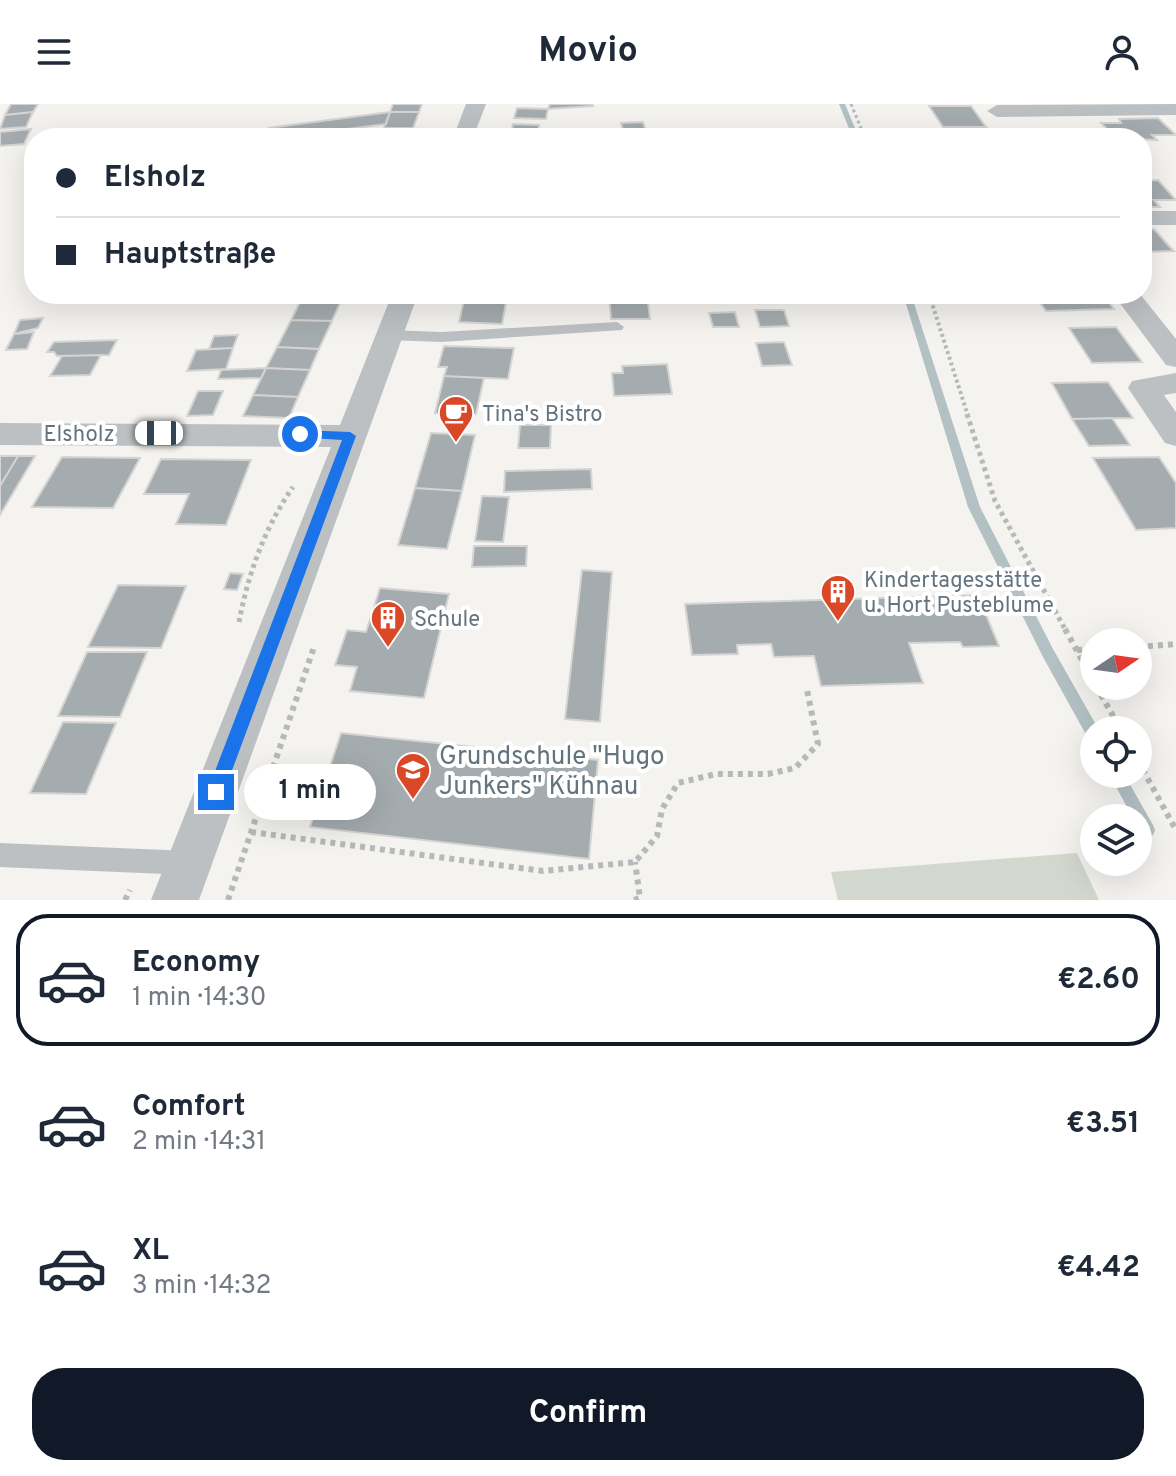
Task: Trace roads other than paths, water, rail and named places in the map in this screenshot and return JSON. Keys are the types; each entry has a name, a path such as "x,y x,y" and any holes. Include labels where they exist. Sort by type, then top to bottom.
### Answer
{"street":[{"path":"467,128 476,104"},
{"path":"994,108 1176,109"},
{"path":"994,108 1011,128"},
{"path":"1152,218 1176,218"},
{"path":"182,881 401,304"},
{"path":"1134,304 1176,358"},
{"path":"1176,383 1143,388 1176,435"},
{"name":"Elsholz","path":"0,434 254,433 350,436"}],"lane":[{"path":"389,335 442,337 617,327"},
{"path":"0,855 182,881"}],"waterway":[{"path":"842,104 852,128"},
{"path":"910,304 974,507 1083,716"},
{"path":"1124,788 1133,804"}],"place":[{"name":"Tina's Bistro","path":"456,444"},
{"name":"Kindertagesstätte u. Hort Pusteblume","path":"838,623"},
{"name":"Schule","path":"388,649"},
{"name":"Grundschule \"Hugo Junkers\" Kühnau","path":"413,801"}]}
